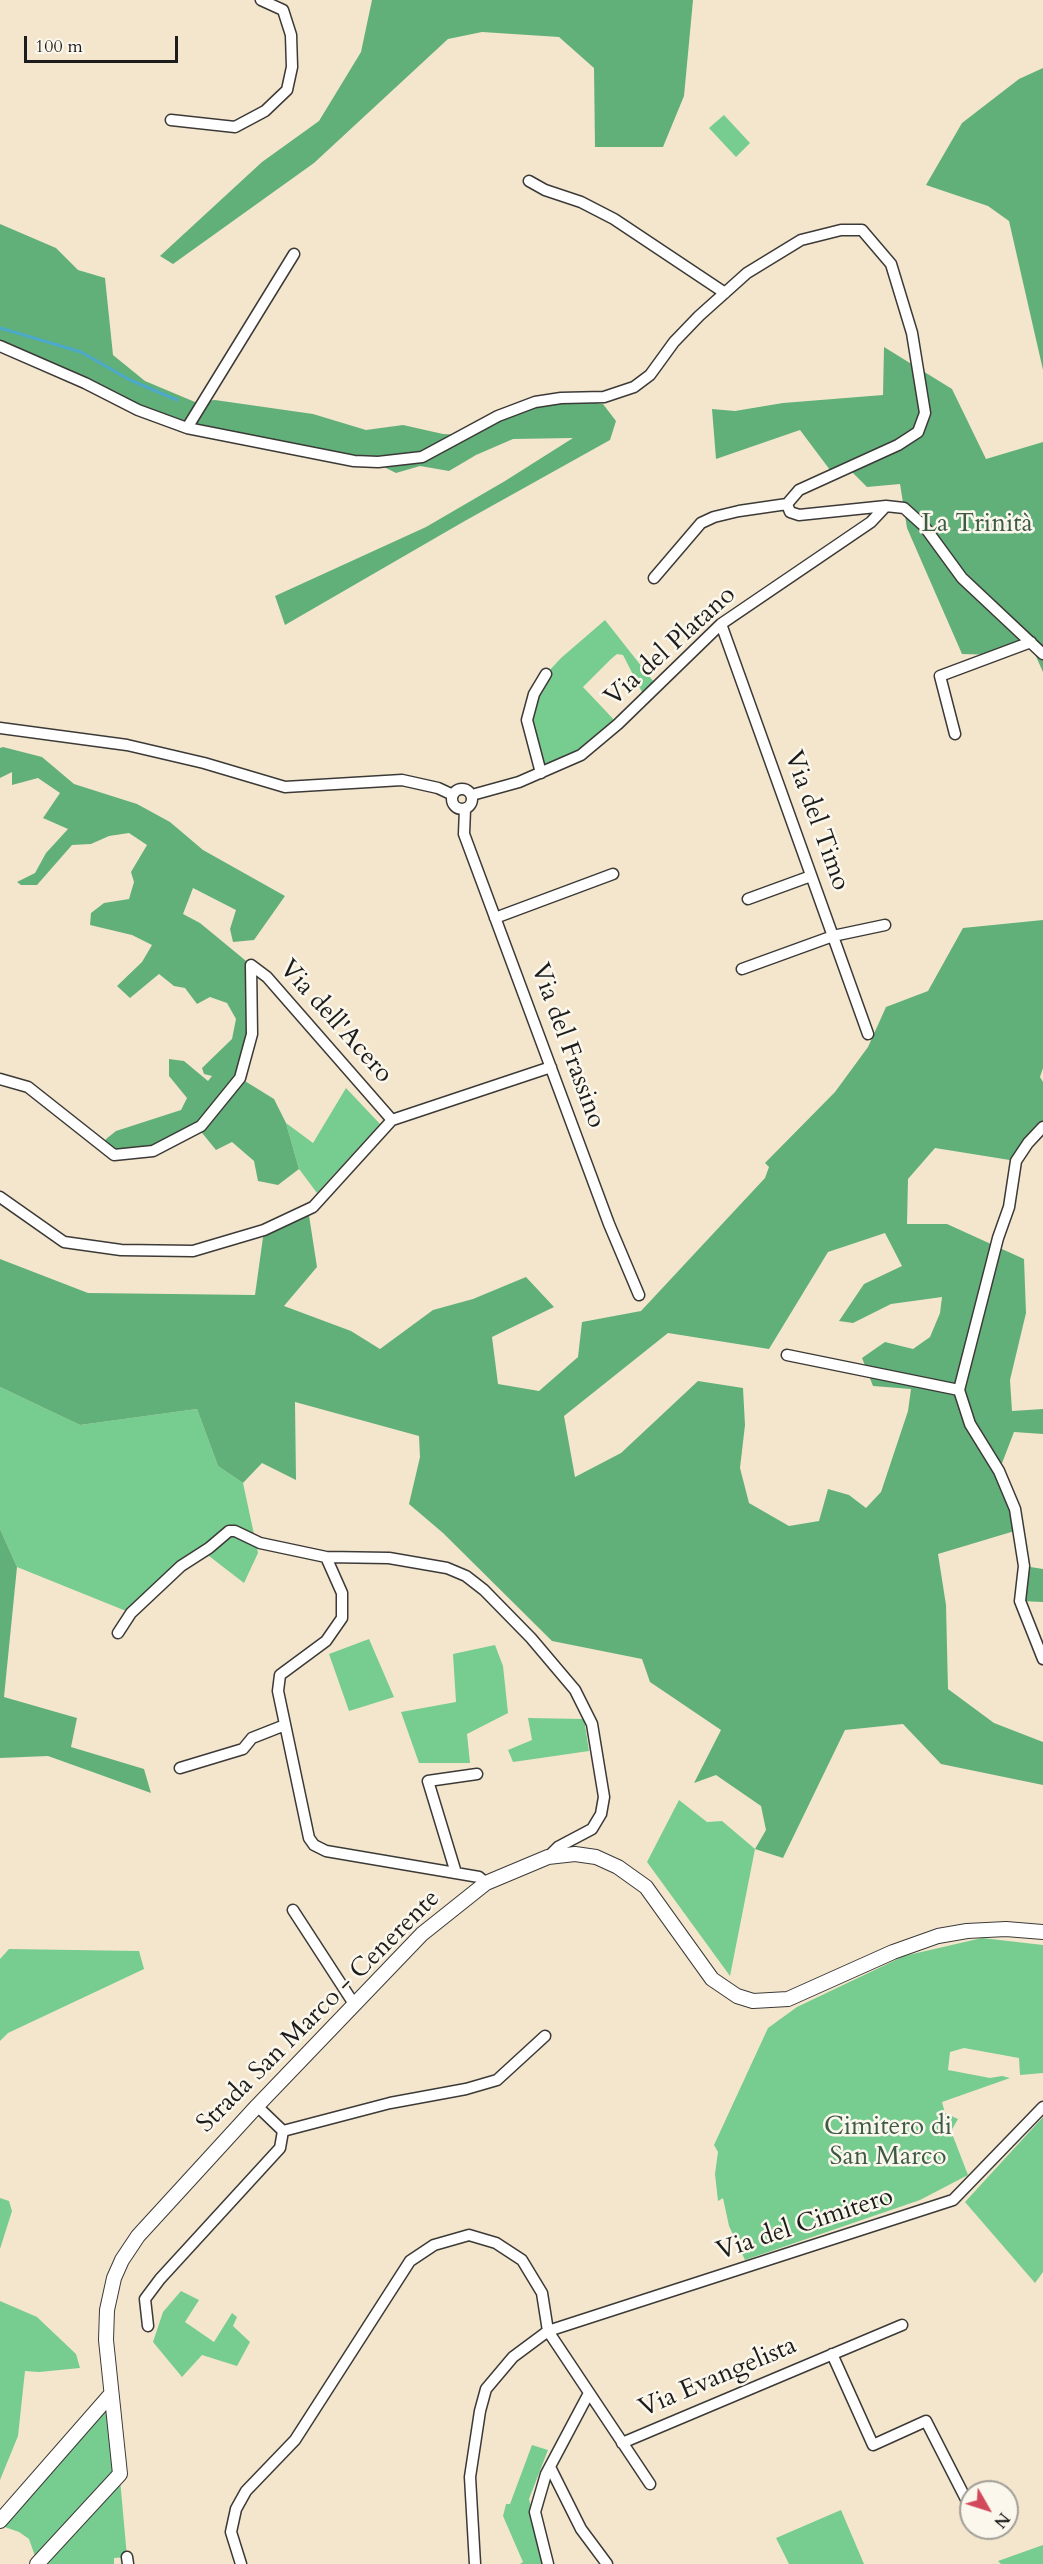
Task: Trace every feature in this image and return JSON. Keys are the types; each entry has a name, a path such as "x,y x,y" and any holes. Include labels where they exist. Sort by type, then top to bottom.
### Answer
{"main road":[{"name":"Strada San Marco - Cenerente","path":"37,2564 120,2474 106,2340 107,2310 114,2278 122,2259 155,2215 354,2004 422,1934 486,1883 548,1857 575,1854 596,1857 618,1866 646,1887 712,1979 737,1996 753,2001 788,1999 893,1952 938,1936 987,1930 1043,1932"},
{"path":"0,2521 111,2394"}],"street":[{"path":"171,120 235,127 265,111 286,90 292,67 291,35 283,10 261,0"},
{"path":"528,181 614,219 725,293"},
{"path":"0,346 85,383 138,411 187,428 354,461 378,462 422,457 498,416 535,402 561,398 604,397 634,387 650,375 674,342 747,273 801,240 842,230 862,230 891,264 912,333 925,413 918,432 898,445 799,490 787,504 739,511 714,517 701,523 654,578"},
{"path":"187,428 294,254"},
{"path":"787,504 790,512 799,515 886,506 904,508 924,526 962,578 1043,654"},
{"name":"Via del Platano","path":"472,795 519,782 541,773 600,742 721,624 871,522 886,506"},
{"name":"Via del Timo","path":"721,624 868,1034"},
{"path":"955,734 939,676 1030,642"},
{"path":"541,773 527,720 534,694 546,674"},
{"path":"0,728 127,745 204,763 285,787 402,780 438,788 453,795"},
{"path":"464,789 472,795 471,805 465,809 453,804 453,795 458,790 464,789"},
{"name":"Via del Frassino","path":"465,809 464,834 609,1224 639,1295"},
{"path":"495,918 613,874"},
{"path":"748,899 811,876"},
{"path":"742,969 833,936 885,925"},
{"name":"Via dell'Acero","path":"0,1079 28,1087 114,1155 153,1151 201,1126 240,1078 252,1034 252,965 267,977 392,1120"},
{"name":"Via dell'Acero","path":"0,1197 64,1242 121,1250 193,1251 264,1230 314,1206 392,1120 551,1066"},
{"path":"1043,1127 1016,1161 1009,1207 998,1238 958,1390 970,1424 999,1471 1015,1509 1024,1566 1020,1601 1043,1659"},
{"path":"787,1355 958,1390"},
{"path":"118,1633 131,1613 181,1566 229,1531 235,1531 260,1543 326,1557 389,1558 447,1568 466,1575 531,1638 575,1690 592,1724 604,1797 601,1814 592,1829 558,1847 548,1857"},
{"path":"326,1557 342,1593 342,1618 326,1641 280,1675 278,1691 298,1777 309,1838 314,1845 326,1851 479,1877 486,1883"},
{"path":"180,1768 243,1749 252,1738 285,1725"},
{"path":"456,1873 428,1781 477,1774"},
{"path":"293,1910 354,2004"},
{"path":"283,2131 390,2103 466,2089 497,2080 545,2036"},
{"path":"257,2106 283,2131"},
{"name":"Via del Cimitero","path":"475,2564 470,2477 473,2451 486,2389 513,2357 548,2331 953,2200 1043,2107"},
{"path":"148,2326 145,2299 163,2275 280,2148 283,2131"},
{"path":"241,2564 231,2532 241,2500 295,2440 410,2261 434,2245 469,2235 496,2243 522,2260 542,2293 548,2331"},
{"name":"Via Evangelista","path":"622,2443 902,2325"},
{"name":"Via Evangelista","path":"548,2331 650,2484"},
{"name":"Via Evangelista","path":"832,2354 873,2445 926,2421 959,2486"},
{"path":"548,2564 535,2512 550,2468 589,2394"},
{"path":"550,2468 581,2529 607,2564"}],"green space":[{"path":"372,0 693,0 684,96 663,147 595,147 594,68 559,37 482,32 448,39 314,163 173,264 160,256 262,162 319,121 361,52"},
{"path":"1043,68 1043,370 1009,221 988,206 926,185 962,123 1019,79"},
{"path":"724,115 750,143 736,157 709,128"},
{"path":"0,224 56,248 78,270 105,278 113,355 145,381 195,402 215,400 313,414 366,430 403,425 443,434 462,435 498,416 561,398 603,404 616,421 610,440 285,625 275,596 426,527 573,438 513,439 476,455 449,471 420,466 396,473 374,462 187,428 0,346"},
{"name":"La Trinità","path":"884,347 952,389 986,459 1043,442 1043,672 1030,643 998,655 962,654 907,528 900,484 867,487 848,468 833,474 800,430 716,459 712,409 735,411 783,403 883,395"},
{"path":"605,620 657,686 645,698 623,655 617,654 583,687 618,724 600,742 541,773 527,720 546,674"},
{"path":"0,748 42,757 74,784 137,804 170,822 203,850 285,896 254,940 233,942 230,929 236,910 193,888 183,914 200,923 251,965 252,1034 240,1078 274,1099 286,1123 299,1169 278,1185 258,1181 254,1161 232,1142 216,1150 198,1128 153,1151 114,1155 103,1147 106,1139 116,1131 181,1110 187,1098 169,1076 169,1059 184,1061 208,1081 212,1076 204,1074 202,1068 232,1039 236,1019 227,1003 210,997 197,1004 185,988 174,986 159,974 130,998 117,986 142,962 152,945 132,935 90,925 91,913 104,903 129,899 134,882 131,872 147,845 129,833 109,836 91,844 72,845 37,885 21,885 17,882 35,873 46,853 68,829 43,818 60,793 38,778 12,785 12,772 0,778"},
{"path":"1043,920 1043,1068 1040,1077 1043,1082 1043,1127 1016,1161 935,1148 908,1179 907,1224 947,1224 1024,1259 1026,1313 1010,1380 1012,1411 1043,1409 1043,1434 1014,1432 999,1471 1018,1530 938,1554 946,1605 948,1689 994,1723 1043,1742 1043,1785 941,1764 903,1724 845,1730 783,1858 755,1849 766,1830 761,1806 716,1775 694,1783 721,1730 650,1682 642,1659 552,1641 443,1533 409,1504 420,1457 419,1436 295,1402 296,1480 262,1463 243,1483 218,1466 197,1409 80,1425 0,1387 0,1259 88,1293 255,1295 264,1230 308,1209 317,1267 284,1306 351,1331 380,1349 433,1310 473,1299 526,1277 554,1307 492,1337 498,1384 539,1391 578,1357 582,1322 641,1311 765,1178 769,1167 765,1163 835,1092 868,1047 886,1007 928,991 963,928","holes":["885,1233 902,1266 864,1284 839,1321 853,1323 891,1304 942,1297 940,1313 930,1337 913,1349 885,1342 862,1358 873,1386 911,1389 908,1411 881,1492 866,1508 849,1495 828,1489 819,1521 789,1526 749,1503 740,1468 745,1425 743,1388 698,1381 621,1453 575,1477 564,1416 668,1333 769,1349 828,1252"]},
{"path":"346,1088 380,1124 317,1193 299,1169 286,1123 313,1143"},
{"path":"0,1387 80,1425 197,1409 218,1466 243,1483 258,1553 244,1583 209,1556 181,1566 131,1613 17,1567 0,1529"},
{"path":"0,1529 17,1567 4,1697 77,1718 71,1747 144,1769 151,1793 48,1756 0,1758"},
{"path":"1024,1566 1043,1569 1043,1602 1020,1601"},
{"path":"369,1639 394,1697 349,1711 329,1654"},
{"path":"495,1645 503,1666 508,1713 467,1734 470,1763 419,1763 401,1712 456,1702 453,1654"},
{"path":"528,1718 584,1719 589,1751 513,1762 508,1750 532,1740"},
{"path":"679,1800 707,1822 722,1821 755,1849 730,1976 647,1862"},
{"name":"Cimitero di San Marco","path":"982,1938 1043,1945 1043,2073 1020,2075 1019,2058 964,2048 950,2052 948,2070 990,2078 1002,2076 1010,2078 942,2102 945,2113 958,2119 951,2131 968,2175 920,2200 745,2260 729,2226 723,2198 718,2201 715,2174 718,2152 714,2145 768,2028 797,2007 904,1956"},
{"path":"9,1949 139,1951 144,1969 8,2033 0,2041 0,1959"},
{"path":"1043,2117 1043,2272 1035,2283 965,2202"},
{"path":"0,2198 9,2201 12,2211 0,2249"},
{"path":"181,2291 199,2300 185,2322 214,2342 232,2313 237,2317 233,2326 250,2342 237,2366 202,2355 182,2377 153,2342 163,2312"},
{"path":"0,2301 37,2317 76,2354 80,2368 25,2371 18,2436 0,2480"},
{"path":"107,2404 115,2473 36,2559 29,2539 19,2532 2,2526"},
{"path":"532,2445 548,2450 529,2499 545,2564 520,2564 523,2562 503,2516 506,2504 510,2504"},
{"path":"120,2479 127,2557 114,2558 114,2564 43,2564"},
{"path":"841,2510 864,2564 789,2564 776,2538"},
{"path":"1043,2545 1043,2564 1001,2564 998,2561"}],"waterway":[{"path":"0,328 81,352 130,380 177,400"}]}
